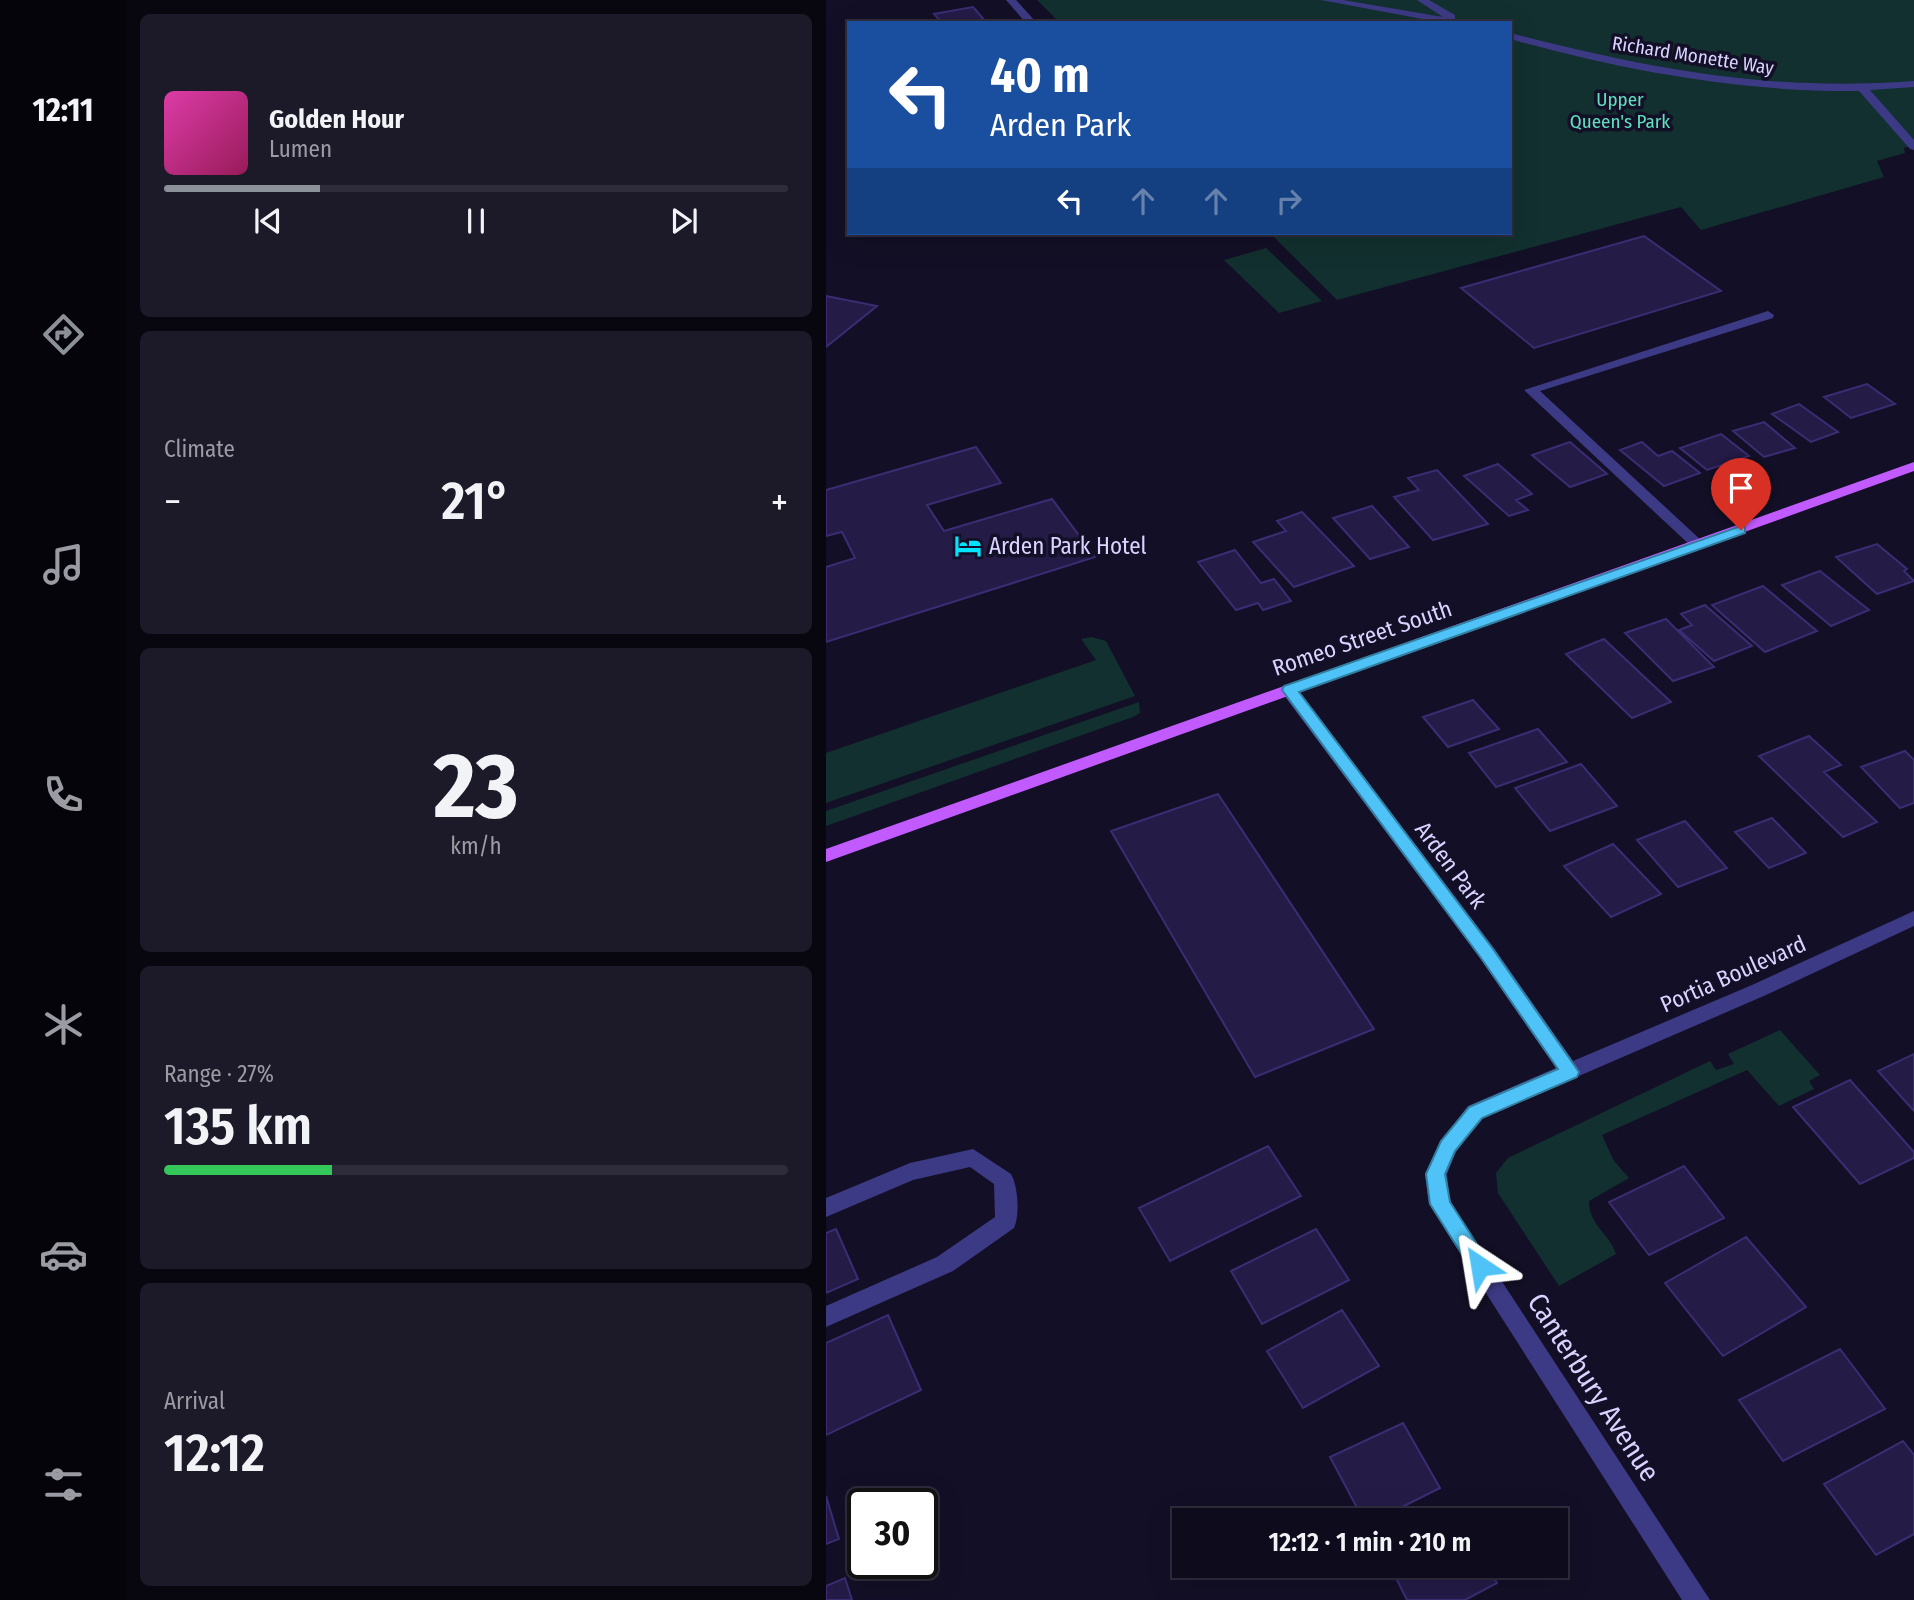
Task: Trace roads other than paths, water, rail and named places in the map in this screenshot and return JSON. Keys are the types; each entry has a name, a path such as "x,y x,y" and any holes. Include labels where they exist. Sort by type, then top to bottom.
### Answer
{"main road":[{"name":"Romeo Street South","path":"826,856 1914,466"}],"street":[{"path":"1011,0 1030,21"},
{"path":"1326,0 1454,21"},
{"path":"1422,0 1458,21"},
{"name":"Richard Monette Way","path":"1512,36 1644,69 1752,85 1863,89 1914,84"},
{"path":"1863,89 1914,147"},
{"path":"1698,545 1531,390 1768,316"},
{"name":"Arden Park","path":"1289,690 1487,953 1570,1072"},
{"name":"Portia Boulevard","path":"1570,1072 1914,918"},
{"name":"Canterbury Avenue","path":"1570,1072 1475,1112 1448,1147 1436,1174 1440,1204 1697,1600"},
{"path":"826,1208 910,1172 973,1158 1004,1180 1006,1221 945,1264 826,1317"}],"place":[{"name":"Arden Park Hotel","path":"968,546"}],"park label":[{"name":"Upper Queen's Park","path":"1620,110"}]}
